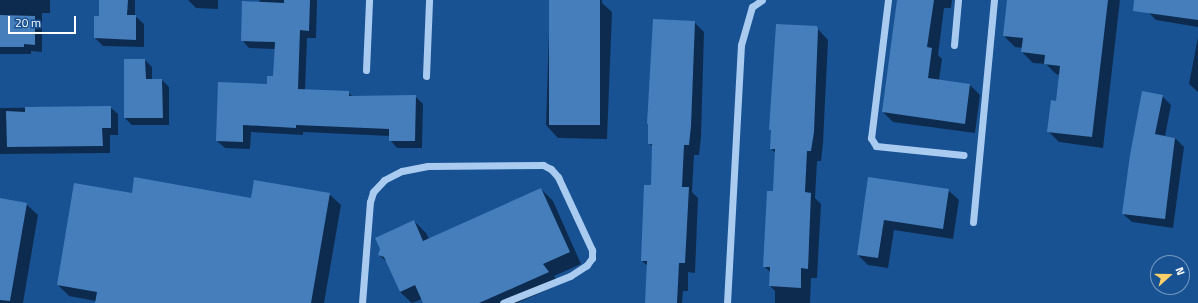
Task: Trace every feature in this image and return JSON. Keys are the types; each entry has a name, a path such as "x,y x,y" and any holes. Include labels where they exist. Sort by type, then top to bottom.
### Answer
{"lane":[{"path":"366,70 369,0"},
{"path":"426,76 429,0"},
{"path":"727,303 741,45 752,7 762,0"},
{"path":"888,0 871,138 876,146 964,155"},
{"path":"954,45 958,0"},
{"path":"973,222 994,0"},
{"path":"362,303 370,202 373,192 384,180 402,171 428,166 543,165 551,169 558,177 592,250 592,258 587,266 570,276 503,303"}],"building":[{"path":"99,0 128,0 127,15 136,15 136,40 94,38 94,16 99,16"},
{"path":"284,0 310,0 309,31 300,30 298,89 349,91 349,96 416,95 415,141 389,141 389,129 296,125 296,128 243,125 243,142 216,141 218,82 267,84 267,76 273,76 275,42 241,41 242,1 284,3"},
{"path":"549,0 600,0 600,125 549,125"},
{"path":"897,0 934,0 927,47 932,48 928,78 970,84 965,124 882,112"},
{"path":"1007,0 1108,0 1092,137 1047,132 1051,100 1056,101 1060,66 1044,64 1045,55 1021,52 1023,38 1003,36"},
{"path":"1134,0 1198,0 1198,20 1133,11"},
{"path":"0,15 35,16 35,45 24,44 24,47 0,47"},
{"path":"653,19 695,21 691,126 689,145 684,145 682,187 689,187 685,263 679,263 677,303 645,303 647,261 641,261 644,185 651,185 652,144 648,144 647,124"},
{"path":"776,24 817,26 818,29 814,132 811,151 807,151 805,192 811,193 808,269 801,268 801,288 769,286 770,267 763,267 767,191 773,191 775,149 770,149 771,130 769,130"},
{"path":"124,59 145,59 146,79 162,79 163,118 124,118"},
{"path":"1142,91 1163,95 1155,134 1175,138 1165,219 1122,214 1130,155"},
{"path":"111,106 111,128 102,128 103,146 7,147 6,111 25,112 25,107"},
{"path":"134,177 251,198 254,180 330,193 311,303 95,303 97,292 57,285 74,183 132,193"},
{"path":"868,177 949,189 943,229 884,220 878,258 857,255"},
{"path":"541,188 570,252 543,264 549,272 479,303 423,303 415,285 400,292 384,257 378,255 380,249 375,238 414,220 423,241"},
{"path":"0,198 27,203 10,301 0,300"}]}
